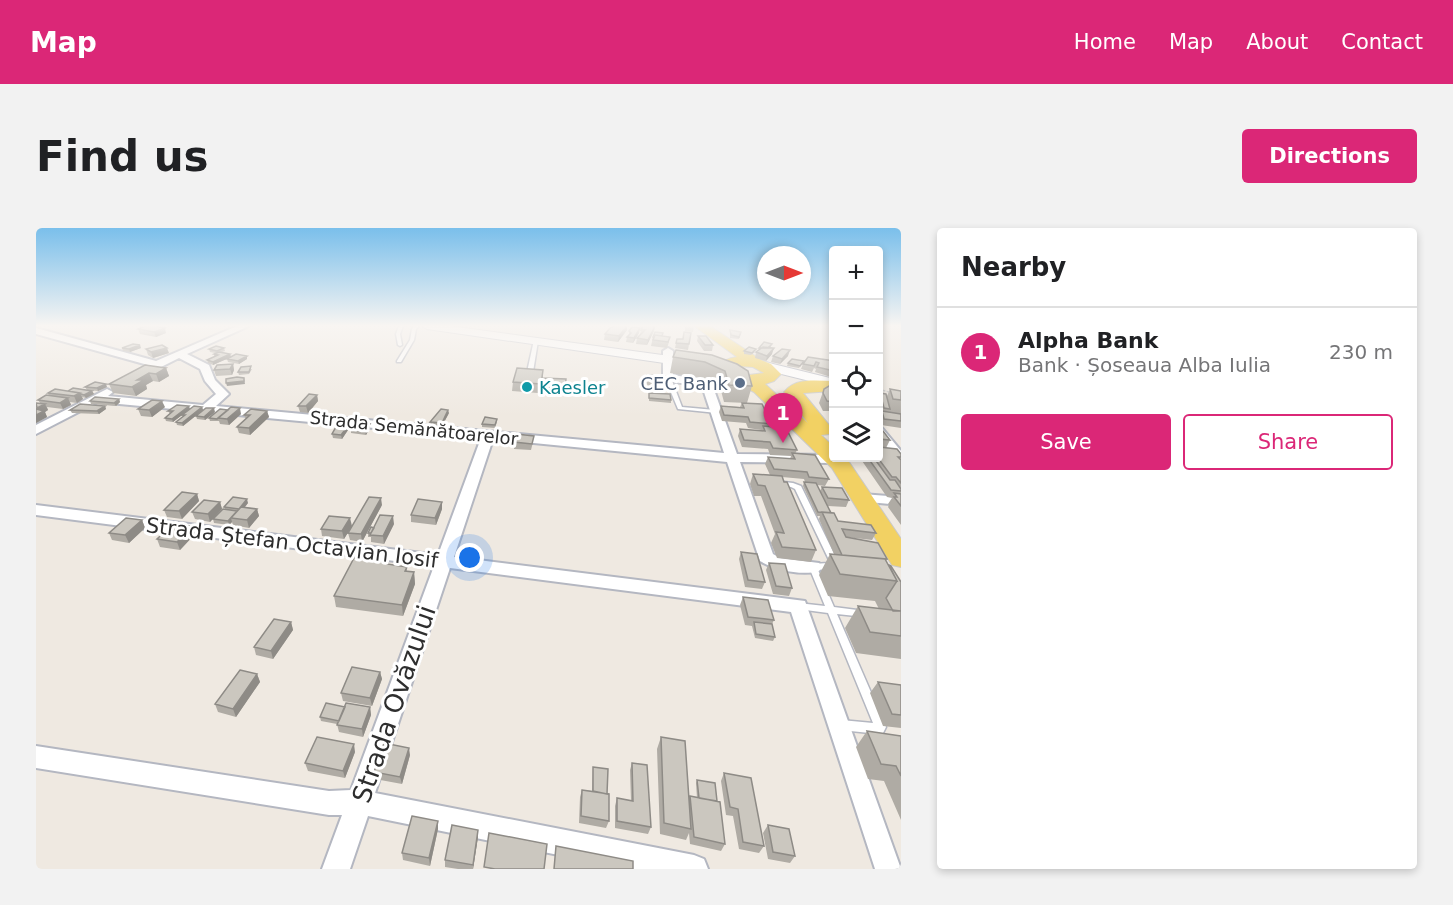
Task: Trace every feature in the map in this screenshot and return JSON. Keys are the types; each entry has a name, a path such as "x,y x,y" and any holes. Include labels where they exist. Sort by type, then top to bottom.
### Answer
{"main road":[{"path":"724,356 734,369 760,388 829,450"},
{"path":"744,356 765,371 829,447"},
{"path":"734,369 765,371"},
{"path":"829,384 801,386 793,392 829,446"},
{"path":"840,462 901,559"}],"street":[{"path":"127,356 157,364"},
{"path":"127,381 157,364 179,356"},
{"path":"183,356 205,366 210,381 223,394 207,407"},
{"path":"667,356 668,378 706,384 731,458 744,480 766,557 776,564 813,567"},
{"path":"670,356 708,366 734,369"},
{"path":"765,371 829,383"},
{"path":"36,430 117,386"},
{"name":"Strada Semănătoarelor","path":"96,398 731,458 829,456"},
{"path":"883,435 898,452"},
{"name":"Strada Ovăzului","path":"336,869 488,436"},
{"path":"862,498 901,501"},
{"name":"Strada Ștefan Octavian Iosif","path":"36,510 798,606"},
{"path":"798,606 889,869"},
{"path":"36,757 330,803 360,802 677,867"}],"lane":[{"path":"399,361 402,356"},
{"path":"530,372 533,356"},
{"path":"668,378 680,408 715,412"},
{"path":"769,482 793,485 798,488 834,562 831,566 813,567 880,727 873,729 839,725"},
{"path":"798,606 873,616"}],"path":[{"path":"883,390 890,392"}],"building":[{"path":"216,356 226,356 213,362 207,360"},
{"path":"233,356 247,356 238,361 227,359"},
{"path":"715,356 737,364 748,371 752,386 729,385 725,371 705,362 673,357"},
{"path":"808,357 829,360 829,370 817,367 819,363 816,362 814,366 803,364"},
{"path":"792,359 804,361 800,366 788,363"},
{"path":"233,364 230,369 214,370 217,365"},
{"path":"145,365 166,368 156,374 149,373 137,380 144,380 132,387 109,384"},
{"path":"251,366 249,372 238,372 241,367"},
{"path":"517,368 543,370 541,384 513,382"},
{"path":"647,375 665,376 667,382 649,381"},
{"path":"244,378 244,381 226,383 226,379"},
{"path":"542,378 566,379 565,389 540,387"},
{"path":"95,382 106,384 97,388 85,387"},
{"path":"829,386 829,401 823,393 824,389"},
{"path":"73,388 92,391 84,395 68,391"},
{"path":"55,389 80,393 74,396 48,393"},
{"path":"890,389 901,391 901,400 893,399"},
{"path":"649,393 670,394 671,400 649,398"},
{"path":"309,394 317,395 306,406 298,406"},
{"path":"883,394 886,394 890,409 884,408"},
{"path":"46,395 68,398 60,403 38,400"},
{"path":"95,397 119,399 114,403 90,401"},
{"path":"152,400 162,401 149,410 138,409"},
{"path":"742,403 762,404 772,424 750,422 748,417 724,415 721,406 744,408"},
{"path":"80,404 105,406 97,411 70,410"},
{"path":"177,405 189,406 172,419 165,418 173,411 168,411"},
{"path":"194,406 202,407 182,423 176,422 185,415 182,415"},
{"path":"231,407 240,408 227,419 218,418"},
{"path":"206,408 214,408 204,417 196,416"},
{"path":"36,409 44,411 36,415"},
{"path":"220,409 228,410 217,419 209,418"},
{"path":"251,409 267,411 249,428 237,427 250,415 244,415"},
{"path":"441,409 448,410 442,423 430,422"},
{"path":"883,411 901,414 901,421 884,419"},
{"path":"485,417 497,419 495,425 482,424"},
{"path":"340,420 352,421 341,435 332,434"},
{"path":"356,423 370,424 365,431 351,430"},
{"path":"763,426 786,428 797,450 773,448 770,442 744,440 740,429 765,431"},
{"path":"883,431 890,440 883,439"},
{"path":"516,434 534,436 532,444 514,442"},
{"path":"883,447 897,449 901,454 901,457 898,457 901,460 901,483 896,477 892,477 881,462 883,462"},
{"path":"792,453 815,455 829,479 809,477 807,472 774,469 768,457 795,459"},
{"path":"871,462 877,462 890,480 895,480 901,491 891,490"},
{"path":"753,474 782,476 784,482 787,482 816,550 782,547 776,532 784,533 765,486 758,485"},
{"path":"804,482 816,483 831,513 818,512"},
{"path":"822,487 842,488 849,500 828,498"},
{"path":"182,492 197,494 179,511 164,510"},
{"path":"894,493 901,494 901,506 894,497 897,497"},
{"path":"233,497 247,499 239,509 224,507"},
{"path":"369,497 381,498 361,534 348,533"},
{"path":"418,499 442,502 435,518 411,515"},
{"path":"204,500 220,502 208,514 192,512"},
{"path":"241,507 257,509 247,520 231,518"},
{"path":"223,509 237,511 228,521 213,519"},
{"path":"822,512 834,513 838,521 871,525 876,533 842,529 846,537 878,543 887,559 842,555"},
{"path":"380,515 393,516 383,536 370,535"},
{"path":"329,516 350,518 342,531 321,529"},
{"path":"126,518 142,520 125,535 109,533"},
{"path":"173,524 193,526 177,542 157,539"},
{"path":"741,552 757,554 765,582 748,580"},
{"path":"830,554 885,559 897,581 840,574"},
{"path":"354,558 388,562 387,564 407,567 405,571 414,572 402,605 334,596"},
{"path":"769,563 785,564 792,588 776,586"},
{"path":"889,565 901,582 901,611 893,611 886,598 897,581"},
{"path":"743,597 768,600 774,620 748,617"},
{"path":"858,606 901,611 901,636 870,632"},
{"path":"274,619 291,622 271,651 254,647"},
{"path":"754,622 772,624 775,637 756,634"},
{"path":"352,667 380,672 370,698 341,693"},
{"path":"240,670 257,674 233,709 215,704"},
{"path":"878,682 901,685 901,715 892,714"},
{"path":"326,703 345,707 339,721 320,717"},
{"path":"346,703 370,707 362,729 337,725"},
{"path":"867,731 901,736 901,776 896,766 881,764"},
{"path":"317,737 354,744 343,771 305,763"},
{"path":"661,737 685,741 691,829 664,823"},
{"path":"384,743 409,748 400,777 374,772"},
{"path":"632,763 647,765 651,827 617,821 617,798 633,801"},
{"path":"593,767 608,769 607,794 593,791"},
{"path":"724,773 751,778 764,846 743,842 738,809 730,807"},
{"path":"697,780 715,783 717,801 699,798"},
{"path":"582,790 609,794 609,821 581,816"},
{"path":"690,796 720,802 725,844 694,837"},
{"path":"412,816 438,821 429,858 402,853"},
{"path":"452,825 478,830 473,865 445,860"},
{"path":"768,825 789,829 795,856 773,852"},
{"path":"489,833 547,844 544,869 484,867"},
{"path":"556,846 633,861 633,869 554,869"}],"place":[{"name":"CEC Bank","path":"740,383"},
{"name":"Kaesler","path":"527,387"},
{"name":"Alpha Bank","path":"783,443"}]}
